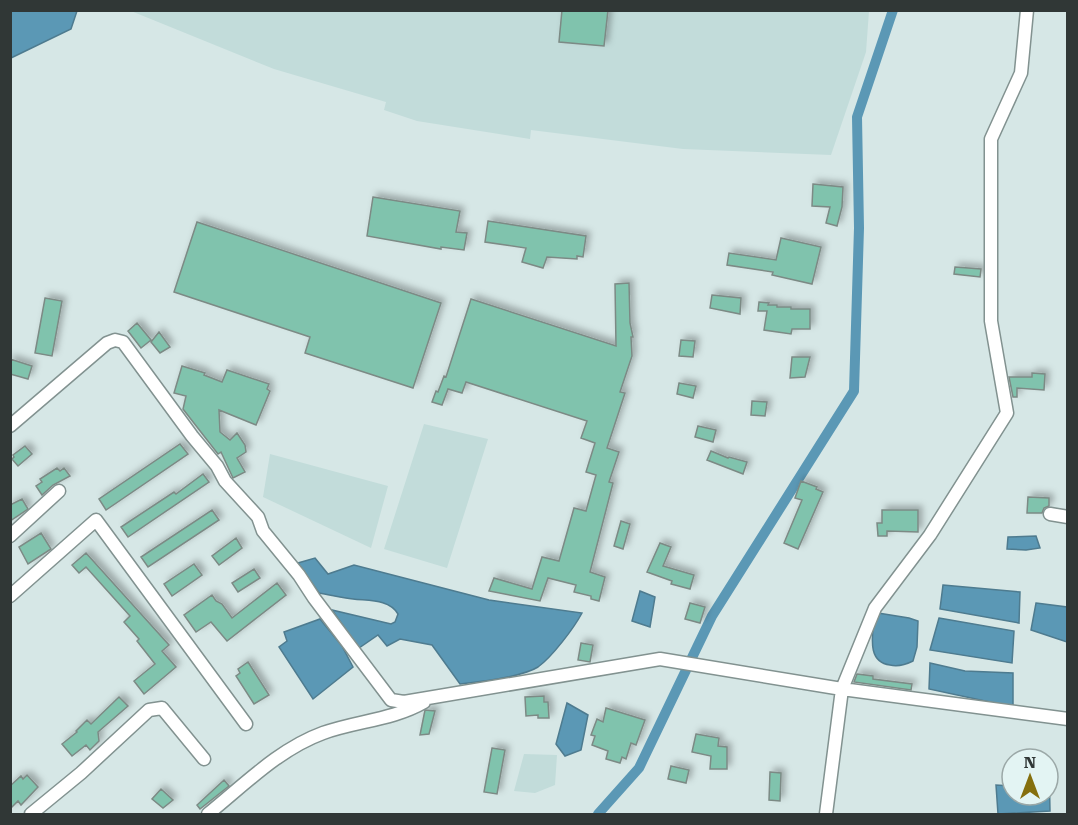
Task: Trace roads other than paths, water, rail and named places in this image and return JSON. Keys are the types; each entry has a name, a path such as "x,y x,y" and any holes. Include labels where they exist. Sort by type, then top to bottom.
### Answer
{"street":[{"path":"826,814 842,689 875,608 930,535 1007,413 991,321 991,139 1022,73 1027,10"},
{"path":"10,426 107,343 115,340 123,342 217,466 225,481 258,518 263,531 299,575 391,700 404,702 660,659 842,689 1068,719"},
{"path":"10,536 59,491"},
{"path":"1050,514 1068,517"},
{"path":"10,596 96,520 246,724"},
{"path":"208,814 268,764 301,742 325,732 400,713 435,695"},
{"path":"31,814 81,773 150,710 162,708 204,759"}],"water":[{"path":"11,10 77,11 71,29 11,58"},
{"path":"1036,536 1040,548 1007,549 1008,537"},
{"path":"315,558 328,574 354,565 489,600 582,613 562,642 538,667 511,676 460,684 432,645 400,639 387,646 378,635 359,648 332,610 391,624 395,622 398,614 384,603 319,593 298,563"},
{"path":"943,585 1020,592 1019,623 940,609"},
{"path":"640,591 655,597 650,627 632,621"},
{"path":"1036,603 1067,607 1067,642 1031,630"},
{"path":"878,613 918,621 917,647 913,661 896,666 882,663 877,659 872,639 874,617"},
{"path":"939,618 1014,631 1012,663 930,650"},
{"path":"320,619 342,646 353,667 313,699 279,647 287,641 284,632"},
{"path":"930,663 965,671 1013,673 1013,707 929,689"},
{"path":"567,703 588,715 581,750 565,756 556,744"},
{"path":"996,785 1000,785 1000,807 1050,807 1050,811 998,814"}],"waterway":[{"path":"598,814 639,768 712,616 854,391 859,228 857,117 893,10"}]}
